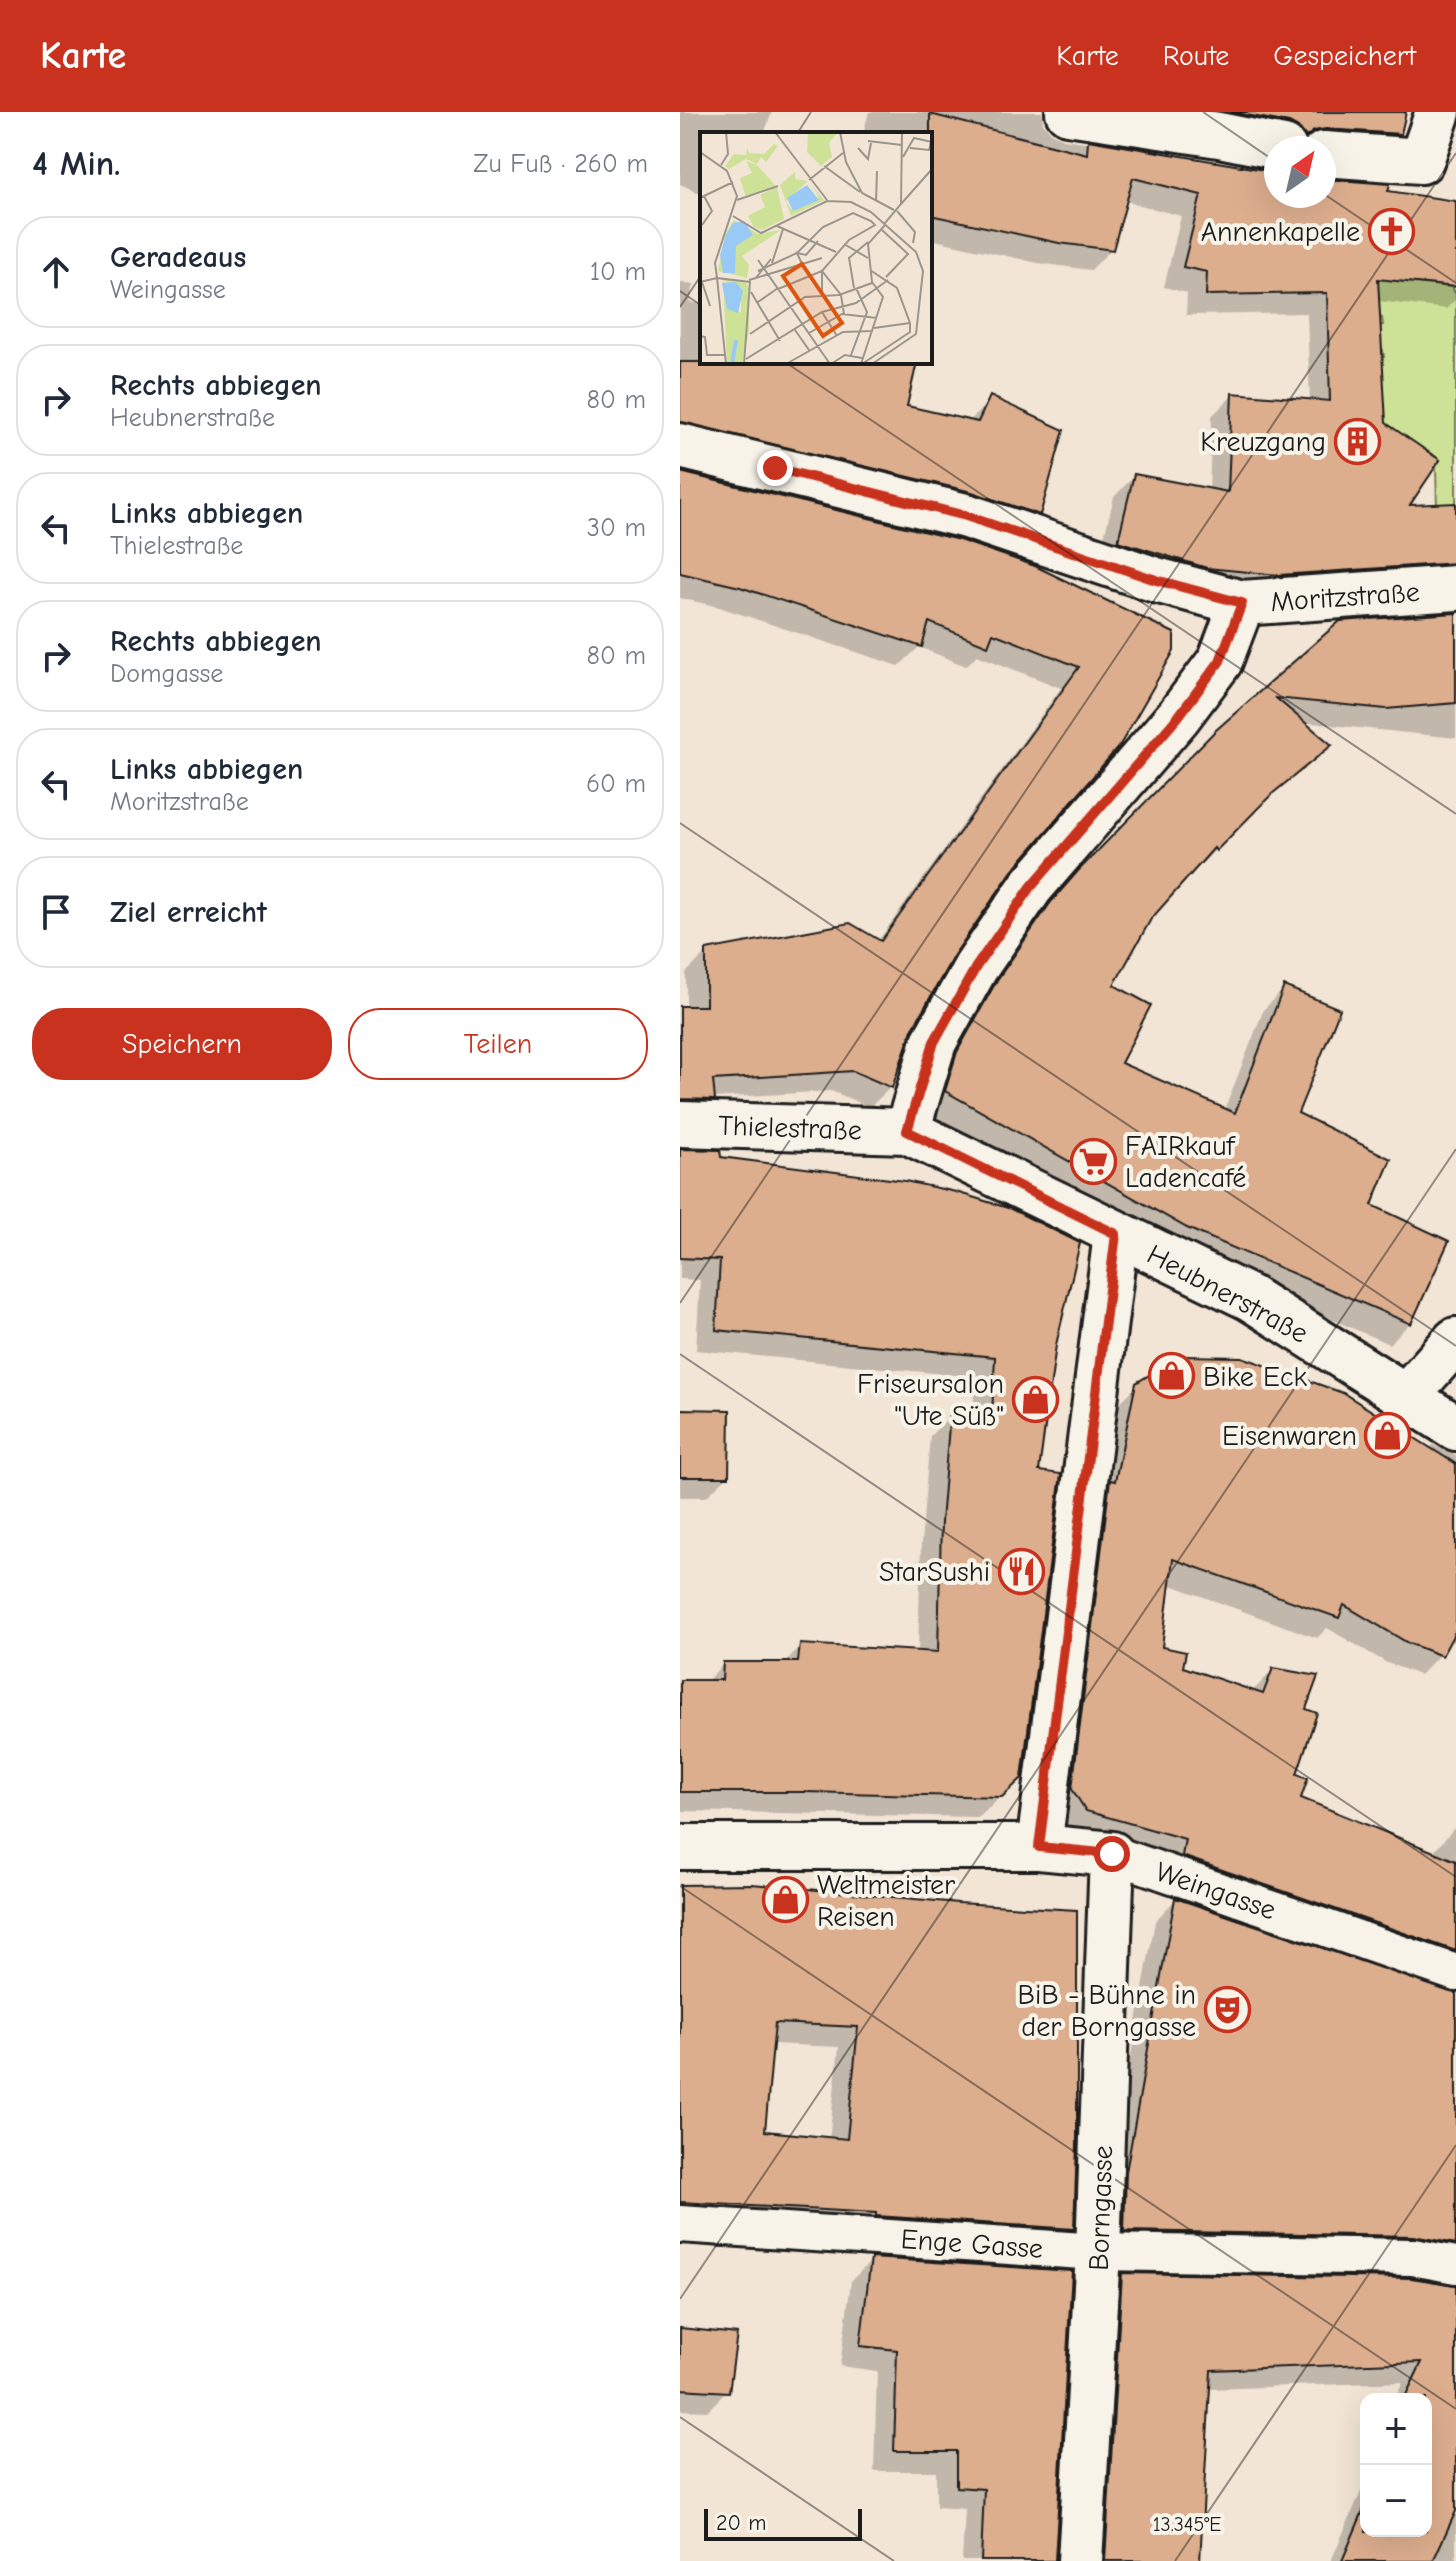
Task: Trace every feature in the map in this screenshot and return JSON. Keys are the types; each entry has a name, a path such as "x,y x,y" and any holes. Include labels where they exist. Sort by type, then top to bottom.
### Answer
{"street":[{"path":"1068,112 1264,144"},
{"path":"1336,155 1421,161 1444,116"},
{"name":"Moritzstraße","path":"680,446 966,516 1156,580 1242,603 1456,588"},
{"path":"907,1131 934,1042 976,967 1031,887 1178,717 1220,661 1242,603"},
{"name":"Thielestraße","path":"680,1124 907,1131 1116,1234"},
{"name":"Heubnerstraße","path":"1039,1847 1116,1234 1250,1298 1456,1428"},
{"path":"1406,1396 1456,1340"},
{"name":"Weingasse","path":"680,1847 1039,1847 1112,1854 1456,1973"},
{"name":"Borngasse","path":"1080,2561 1098,2252 1112,1854"},
{"name":"Enge Gasse","path":"680,2224 1098,2252 1413,2257 1456,2265"}],"green space":[{"path":"1377,279 1451,287 1456,294 1456,503 1437,509 1436,467 1440,460 1434,455 1383,465 1380,357 1384,357 1383,350 1380,351 1379,326 1383,325 1382,318 1379,318"}],"building":[{"path":"1231,112 1406,112 1401,134 1326,129 1305,136 1289,123"},
{"path":"930,114 1087,154 1088,140 1264,170 1264,208 1336,208 1336,180 1390,184 1388,191 1456,201 1456,287 1378,279 1386,423 1440,460 1410,505 1456,503 1456,563 1279,575 1207,568 1118,541 1134,474 1228,492 1232,393 1330,401 1327,293 1206,295 1207,272 1183,267 1201,195 1133,178 1113,250 1059,243 932,215"},
{"path":"680,362 917,364 907,406 978,422 990,396 1064,430 1040,515 972,492 680,422"},
{"path":"680,472 959,540 1035,566 1174,633 1174,651 1120,745 1012,871 954,955 912,1030 892,1088 853,1071 713,1080 715,1100 680,1099 680,1006 706,1006 706,950 850,923 881,941 1079,667 993,633 988,646 929,622 922,647 740,587 680,573"},
{"path":"1456,613 1456,703 1386,709 1276,698 1332,745 1272,794 1216,851 1214,848 1151,919 1114,985 1151,1005 1121,1063 1235,1113 1284,986 1340,1009 1298,1113 1391,1159 1372,1205 1449,1241 1411,1324 1187,1228 945,1091 957,1052 997,980 1051,902 1216,730 1340,621"},
{"path":"680,1149 720,1150 721,1157 905,1181 956,1192 1011,1209 1080,1243 1056,1345 1039,1471 1061,1474 1022,1778 1002,1797 680,1792 680,1680 722,1680 723,1662 798,1662 800,1644 938,1652 941,1522 950,1414 992,1414 995,1357 716,1330 720,1260 680,1258"},
{"path":"1181,1356 1242,1357 1343,1393 1456,1464 1456,1630 1442,1656 1408,1643 1344,1605 1339,1618 1173,1559 1162,1647 1186,1652 1183,1667 1263,1694 1273,1668 1318,1676 1306,1709 1317,1713 1297,1774 1308,1778 1301,1798 1456,1861 1456,1951 1182,1856 1185,1839 1086,1811 1072,1789 1110,1480 1115,1481 1136,1383"},
{"path":"680,1409 730,1410 729,1477 680,1477"},
{"path":"752,1884 958,1903 1077,1910 1074,2229 876,2216 876,2213 680,2202 680,1885","holes":["775,2023 858,2027 847,2139 765,2131"]},
{"path":"1175,1898 1456,1993 1456,2244 1413,2236 1124,2231 1126,2172"},
{"path":"871,2258 1072,2271 1055,2561 981,2561 984,2489 956,2487 956,2451 894,2451 897,2350 860,2346"},
{"path":"1122,2273 1411,2278 1456,2285 1456,2511 1433,2561 1342,2561 1360,2518 1360,2537 1432,2537 1432,2393 1407,2393 1422,2362 1211,2370 1200,2561 1105,2561"},
{"path":"680,2328 737,2334 729,2392 680,2389"}],"place":[{"name":"Annenkapelle","path":"1391,231"},
{"name":"Kreuzgang","path":"1357,441"},
{"name":"FAIRkauf Ladencafé","path":"1094,1161"},
{"name":"Bike Eck","path":"1172,1376"},
{"name":"Friseursalon \"Ute Süß\"","path":"1035,1399"},
{"name":"Eisenwaren","path":"1388,1435"},
{"name":"StarSushi","path":"1021,1571"},
{"name":"Weltmeister Reisen","path":"786,1900"},
{"name":"BiB - Bühne in der Borngasse","path":"1227,2010"}],"route":[{"path":"775,468 966,516 1156,580 1242,603 1220,661 1178,717 1031,887 976,967 934,1042 907,1131 1116,1234 1039,1847 1112,1854"}]}
